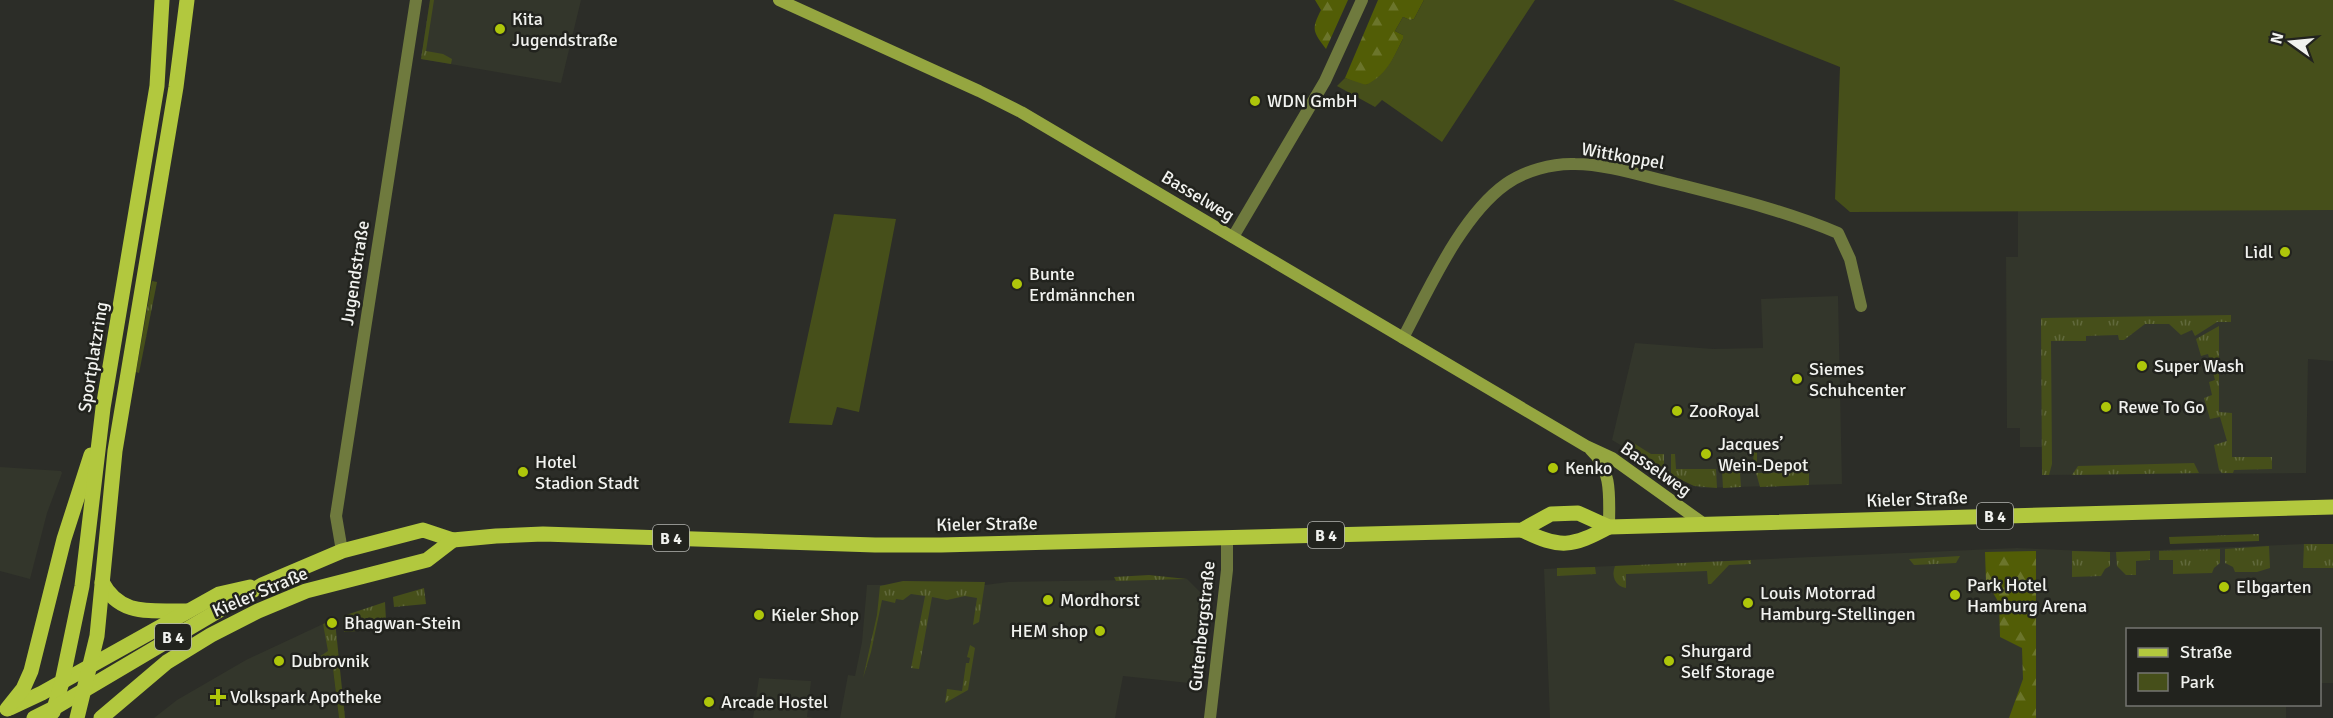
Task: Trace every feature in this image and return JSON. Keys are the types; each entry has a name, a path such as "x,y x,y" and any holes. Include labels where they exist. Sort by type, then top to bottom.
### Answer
{"main road":[{"name":"Sportplatzring","path":"53,715 81,586 103,408 150,135 160,55 162,0"},
{"name":"Sportplatzring","path":"77,718 97,636 115,451 176,87 187,0"},
{"path":"3,711 23,689 31,671 64,539 90,460 103,408"},
{"name":"Kieler Straße","path":"1522,530 1551,514 1578,513 1609,527 2333,507"},
{"name":"Kieler Straße","path":"34,718 53,715 84,690 262,585 342,550 423,530 453,540 543,534 875,545 941,545 1522,530 1552,544 1579,543 1609,527"},
{"name":"Kieler Straße","path":"101,718 167,662 211,635 258,611 306,591 427,560 453,540"},
{"path":"102,582 109,595 118,603 128,607 187,611"},
{"name":"Kieler Straße","path":"3,711 62,682 219,594 262,585"}],"street":[{"name":"Jugendstraße","path":"342,550 336,516 416,0"},
{"name":"Basselweg","path":"779,0 1021,112 1586,446 1612,459 1704,524"},
{"path":"1233,237 1325,81 1362,0"},
{"name":"Wittkoppel","path":"1403,338 1459,237 1487,200 1507,183 1531,172 1575,164 1632,173 1751,203 1809,220 1838,233 1850,259 1861,306"},
{"name":"Basselweg","path":"1586,446 1599,459 1606,472 1609,527"},
{"name":"Gutenbergstraße","path":"1210,718 1227,570 1227,538"}],"shaded area":[{"name":"Kita Jugendstraße","path":"430,0 581,0 561,83 421,59"},
{"path":"2018,210 2333,210 2333,361 2308,359 2306,473 2042,475 2042,447 2020,447 2020,428 2007,428 2006,257 2018,257"},
{"path":"1838,296 1842,484 1701,488 1671,475 1612,440 1635,343 1713,349 1763,348 1761,299"},
{"path":"0,467 61,471 62,473 47,513 30,579 0,571"},
{"path":"2333,544 2333,683 2321,683 2321,628 2126,628 2126,706 2286,706 2286,718 1550,718 1544,569 2017,548 2110,552"},
{"path":"1187,579 1204,596 1198,684 1123,676 1115,718 840,718 848,675 855,676 862,642 867,585 985,585 1008,582"},
{"path":"323,624 332,661 339,718 154,718 177,700 246,660"},
{"path":"759,678 811,681 807,717 814,718 753,718"}],"green space":[{"path":"430,0 434,0 426,51 443,54 452,59 451,64 421,59"},
{"path":"1315,0 1348,0 1326,49 1315,30 1321,10"},
{"path":"1378,0 1424,0 1414,19 1403,17 1395,31 1403,35 1403,39 1388,68 1377,80 1363,85 1345,78"},
{"path":"1424,0 1535,0 1442,142 1382,100 1375,107 1337,86 1345,78 1366,85 1379,76 1396,54 1403,39 1403,35 1395,31 1403,17 1414,19"},
{"path":"1673,0 2333,0 2333,210 1850,212 1835,199 1840,67"},
{"path":"834,214 896,219 859,412 837,407 832,425 789,423"},
{"path":"152,281 157,282 139,373 136,372"},
{"path":"2231,315 2231,322 2217,322 2195,336 2192,330 2181,335 2169,324 2145,324 2124,340 2119,340 2118,335 2086,336 2086,341 2051,341 2052,464 2049,475 2042,475 2041,318"},
{"path":"2219,326 2219,412 2232,413 2232,457 2272,457 2272,469 2234,470 2233,473 2222,473 2219,470 2214,445 2227,441 2220,417 2210,419 2204,398 2212,395 2209,382 2215,380 2208,354 2201,356 2196,339"},
{"path":"1627,439 1651,454 1664,454 1664,472 1623,446"},
{"path":"1754,451 1757,451 1757,473 1809,472 1809,485 1760,487 1753,462"},
{"path":"1671,454 1675,454 1676,469 1716,469 1717,488 1694,486 1671,475"},
{"path":"2194,463 2199,473 2072,475 2078,466"},
{"path":"1722,470 1738,470 1741,487 1723,488"},
{"path":"2259,534 2259,541 2170,544 2169,537"},
{"path":"2304,544 2333,544 2333,568 2303,568"},
{"path":"2269,546 2270,568 2257,572 2235,572 2233,567 2225,563 2225,549"},
{"path":"2220,549 2220,563 2212,573 2173,574 2173,560 2159,560 2159,551"},
{"path":"2036,551 2036,718 2009,718 2023,679 2022,648 2000,637 1999,603 1986,581 1985,552"},
{"path":"2072,551 2110,552 2110,566 2101,576 2072,577"},
{"path":"2150,551 2150,560 2136,561 2136,575 2126,575 2117,566 2116,552"},
{"path":"1960,556 1956,563 1914,565 1909,559"},
{"path":"1751,560 1751,564 1729,565 1711,584 1708,584 1707,571 1626,574 1626,588 1619,585 1614,577 1615,566"},
{"path":"1595,567 1596,574 1557,576 1557,568"},
{"path":"1149,575 1187,579 1116,581 1114,577"},
{"path":"903,581 985,582 979,622 973,625 977,598 965,596 947,600 932,597 919,669 911,668 925,596 911,594 903,600 896,599 895,603 882,600 863,678 877,615 880,586"},
{"path":"424,588 426,604 394,607 393,597"},
{"path":"385,602 386,620 371,621 371,630 344,632 343,616"},
{"path":"335,621 345,718 339,718 332,661 320,661 319,657 328,651 323,624"},
{"path":"970,645 975,648 968,690 945,703 947,689 962,691 966,663 969,663 970,658 967,657"}],"place":[{"name":"Kita Jugendstraße","path":"500,29"},
{"name":"WDN GmbH","path":"1255,101"},
{"name":"Lidl","path":"2285,252"},
{"name":"Bunte Erdmännchen","path":"1017,284"},
{"name":"Super Wash","path":"2142,366"},
{"name":"Siemes Schuhcenter","path":"1797,379"},
{"name":"Rewe To Go","path":"2106,407"},
{"name":"ZooRoyal","path":"1677,411"},
{"name":"Jacques’ Wein-Depot","path":"1706,454"},
{"name":"Kenko","path":"1553,468"},
{"name":"Hotel Stadion Stadt","path":"523,472"},
{"name":"Elbgarten","path":"2224,587"},
{"name":"Park Hotel Hamburg Arena","path":"1955,595"},
{"name":"Mordhorst","path":"1048,600"},
{"name":"Louis Motorrad Hamburg-Stellingen","path":"1748,603"},
{"name":"Kieler Shop","path":"759,615"},
{"name":"Bhagwan-Stein","path":"332,623"},
{"name":"HEM shop","path":"1100,631"},
{"name":"Dubrovnik","path":"279,661"},
{"name":"Shurgard Self Storage","path":"1669,661"},
{"name":"Volkspark Apotheke","path":"218,697"},
{"name":"Arcade Hostel","path":"709,702"}]}
